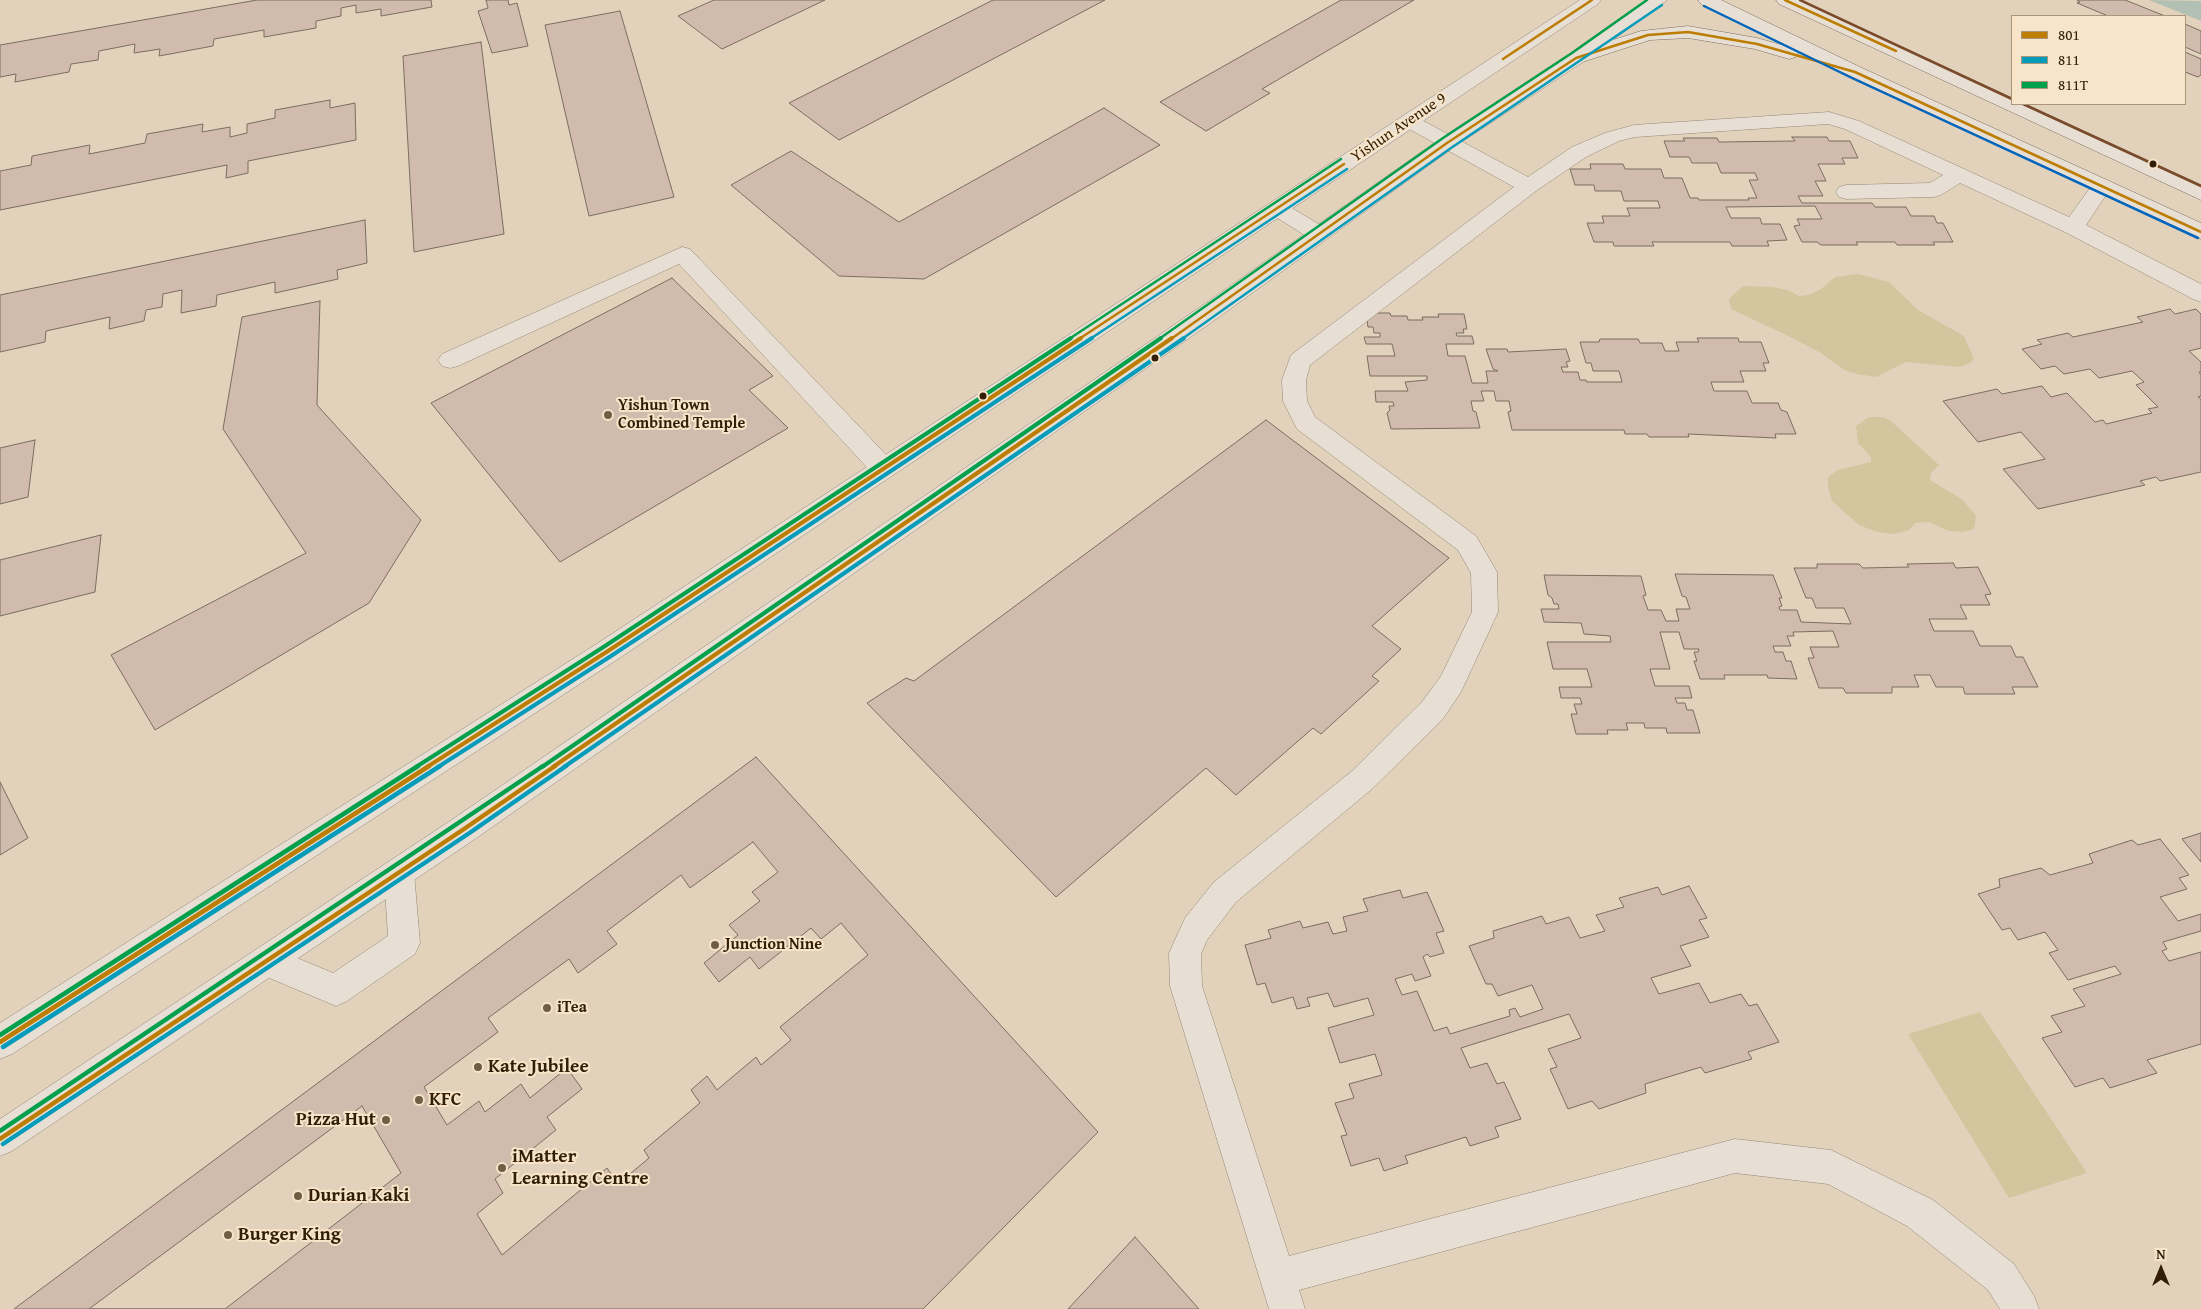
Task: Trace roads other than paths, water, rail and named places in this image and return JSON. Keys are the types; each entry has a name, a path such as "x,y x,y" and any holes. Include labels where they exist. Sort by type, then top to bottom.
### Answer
{"street":[{"name":"Yishun Avenue 9","path":"0,1042 599,656 1592,0"},
{"path":"0,1139 399,873 1146,357 1447,143 1576,58 1658,0"},
{"path":"1707,0 1856,72 2201,232"},
{"path":"1785,0 2201,194"},
{"path":"1825,0 1874,41"},
{"path":"1576,58 1648,34 1688,32 1757,44 1856,72"},
{"path":"2021,1309 2000,1276 1920,1213 1887,1195 1831,1167 1735,1156 1283,1293 1188,994 1185,953 1196,929 1225,892 1362,780 1432,711 1451,684 1485,612 1484,572 1467,543 1306,423 1295,400 1294,380 1299,361 1529,186 1579,152 1612,137 1634,131 1829,118 1852,125 2073,227 2201,294"},
{"path":"1410,121 1447,143 1529,186"},
{"path":"1846,192 1934,190 1960,174"},
{"path":"2073,227 2102,186"},
{"path":"1278,209 1320,234"},
{"path":"450,360 682,254 883,468"},
{"path":"266,961 336,990 404,943 399,873"}],"place":[{"name":"Yishun Town Combined Temple","path":"608,415"},
{"name":"Junction Nine","path":"715,945"},
{"name":"iTea","path":"547,1008"},
{"name":"Kate Jubilee","path":"478,1067"},
{"name":"KFC","path":"419,1100"},
{"name":"Pizza Hut","path":"386,1120"},
{"name":"iMatter Learning Centre","path":"502,1168"},
{"name":"Durian Kaki","path":"298,1196"},
{"name":"Burger King","path":"228,1235"}]}
